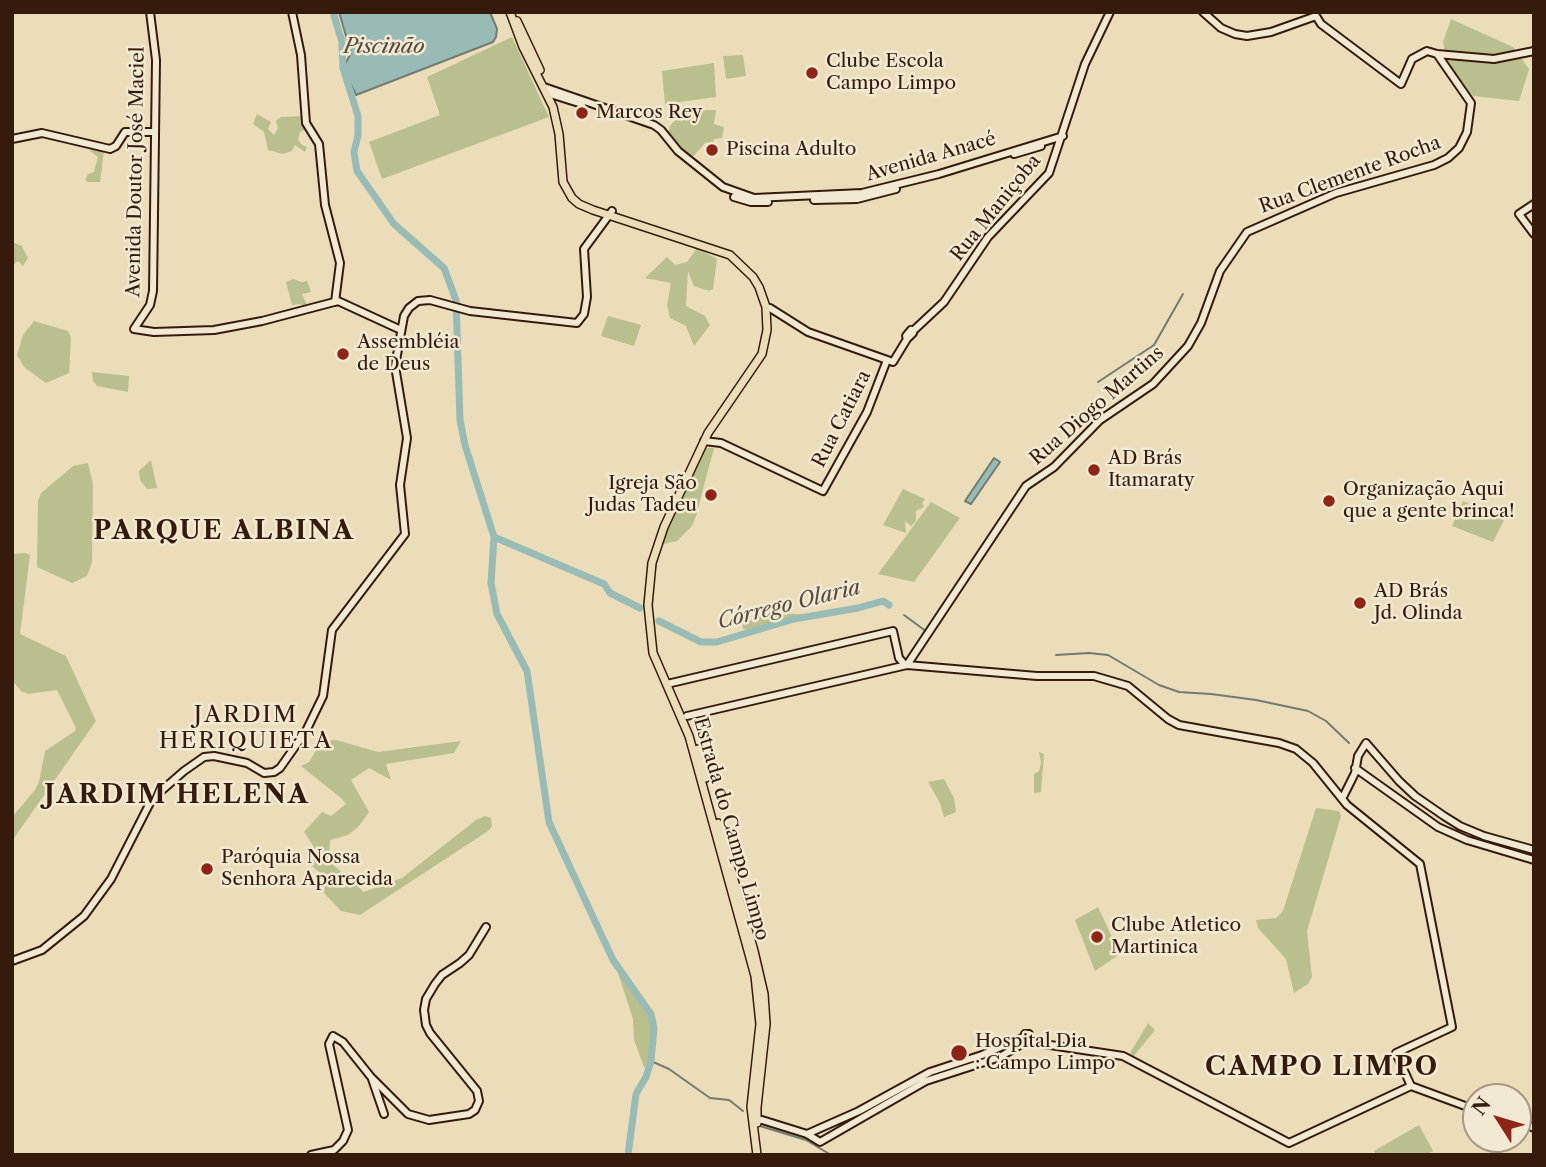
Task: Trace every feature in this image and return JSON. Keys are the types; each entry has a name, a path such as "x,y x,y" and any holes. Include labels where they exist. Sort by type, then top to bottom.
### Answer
{"main road":[{"name":"Estrada do Campo Limpo","path":"512,12 523,47 548,91 559,134 565,188 579,204 713,243 734,253 751,268 761,282 770,308 770,338 761,364 706,441 662,543 653,589 653,620 659,655 689,736 755,976 760,1024 751,1107 760,1155"},
{"name":"Estrada do Campo Limpo","path":"611,213 730,256 747,269 764,297 767,330 762,354 706,441 664,527 652,563 648,605 653,653 687,716 764,994 765,1035 755,1120"},
{"path":"662,543 664,527"}],"street":[{"name":"Avenida Doutor José Maciel","path":"150,12 156,60 152,298 147,311 134,328 154,332 214,330 335,302"},
{"path":"292,12 301,55 305,119 319,144 325,205 341,263 335,302 344,302 401,330"},
{"name":"Rua Maniçoba","path":"890,361 913,331 944,302 988,237 1049,173 1085,64 1110,12"},
{"path":"1203,12 1221,27 1247,36 1271,32 1315,16 1324,26 1401,84 1412,59 1427,51 1494,59 1534,51"},
{"name":"Rua Clemente Rocha","path":"1247,232 1336,193 1423,169 1448,158 1459,148 1466,136 1471,103 1437,54"},
{"name":"Avenida Anacé","path":"548,91 647,124 659,131 678,155 719,189 743,200 761,202 867,197 1062,137"},
{"path":"12,139 42,133 110,149 128,132 155,132"},
{"path":"1026,197 1024,203 1029,205"},
{"path":"1533,233 1519,214 1534,204"},
{"path":"12,961 42,950 84,916 111,879 152,799 184,771 204,757 214,756 247,763 264,773 274,772 280,768 306,731 318,711 324,692 332,630 405,534 400,485 407,438 395,366 406,312 414,303 423,300 461,309 569,323 580,321 587,297 584,249 611,213"},
{"name":"Rua Diogo Martins","path":"906,665 1026,486 1054,467 1100,420 1147,389 1188,346 1201,323 1220,271 1247,232"},
{"path":"770,308 808,332 890,361"},
{"name":"Rua Catiara","path":"706,441 721,443 823,491 867,412 890,361"},
{"path":"669,684 893,631 899,657 906,665"},
{"path":"892,667 899,657"},
{"path":"687,716 906,665 1037,676 1094,676 1134,690 1179,725 1279,743 1296,749 1313,763 1340,797 1420,864 1452,1027 1396,1053 1411,1086 1462,1105"},
{"path":"1340,797 1366,743 1383,765 1415,796 1460,826 1484,836 1534,850"},
{"path":"1355,768 1422,818 1457,836 1534,860"},
{"path":"1480,844 1484,836"},
{"path":"371,1077 387,1107 402,1110 423,1120 469,1114 478,1105 480,1101 477,1091 426,1025 424,1010 426,999 435,984 442,975 469,955 486,927"},
{"path":"311,1155 334,1150 343,1142 348,1130 329,1044 331,1037 339,1037 385,1090 387,1107"},
{"path":"807,1134 847,1117 930,1072 1022,1038 1037,1043 1124,1056 1289,1143 1411,1086"},
{"path":"755,1120 807,1134 820,1142 926,1081 1000,1056 1022,1038"},
{"path":"378,1093 385,1090"}],"green space":[{"path":"1451,19 1513,47 1529,69 1519,101 1473,96 1447,64 1443,42"},
{"path":"512,37 549,117 382,179 369,142 440,115 427,77"},
{"path":"743,55 746,76 726,79 723,56"},
{"path":"714,63 716,97 665,104 662,71"},
{"path":"696,110 716,110 714,124 724,127 722,138 714,139 713,147 706,142 690,160 673,143 668,133 670,126 679,116"},
{"path":"257,114 271,122 268,129 274,135 278,128 276,121 281,117 302,116 306,129 300,132 298,139 307,147 305,152 295,145 292,151 283,154 268,150 264,132 253,124"},
{"path":"89,150 104,151 100,182 85,180 88,174 94,172 98,157"},
{"path":"12,242 22,246 28,258 23,266 18,261 12,266"},
{"path":"697,248 717,259 713,289 709,291 694,286 688,271 686,306 705,316 710,325 694,346 686,326 670,318 667,305 671,283 645,278 667,257 675,265 687,262"},
{"path":"293,279 307,281 311,292 302,294 307,305 292,305 286,282"},
{"path":"608,316 641,325 634,346 601,336"},
{"path":"34,321 68,331 71,338 69,373 46,383 24,367 17,355 23,335"},
{"path":"92,372 129,376 128,392 97,386"},
{"path":"705,448 714,448 692,526 677,541 664,544 664,538"},
{"path":"151,460 157,488 147,489 140,480 139,471"},
{"path":"88,463 93,484 92,562 87,576 72,583 37,567 38,501 41,493 73,466"},
{"path":"903,489 925,499 922,503 924,507 916,511 916,521 911,526 905,521 906,533 883,525"},
{"path":"1463,501 1504,520 1493,542 1452,526"},
{"path":"931,502 960,518 914,582 878,574"},
{"path":"12,554 30,555 20,634 66,656 96,721 12,841 12,817 39,782 45,751 76,728 57,690 28,694 21,691 12,680"},
{"path":"762,609 766,609 766,617 774,618 777,613 812,615 801,620 743,629 742,622 758,619"},
{"path":"336,740 378,752 461,741 454,753 386,764 391,780 369,768 351,780 369,812 348,835 330,840 329,861 364,892 402,878 476,820 485,816 491,818 492,826 360,915 341,911 324,893 326,878 306,861 314,847 304,832 322,812 331,816 346,804 301,766 309,762 322,741"},
{"path":"1039,752 1044,754 1041,792 1034,793 1034,774 1039,771 1041,763"},
{"path":"944,779 954,798 956,812 944,817 940,803 928,782"},
{"path":"1316,808 1339,811 1341,816 1307,931 1312,977 1308,984 1294,993 1286,959 1258,928 1256,920 1276,918 1283,911"},
{"name":"Clube Atletico Martinica","path":"1098,907 1120,954 1095,971 1075,920"},
{"path":"617,970 638,996 649,1017 653,1034 649,1067 644,1067 634,1040 633,1019"},
{"path":"1148,1023 1155,1030 1134,1056 1130,1053"},
{"path":"1419,1125 1433,1151 1427,1155 1377,1155 1374,1151"}],"water":[{"name":"Piscinão","path":"339,12 490,12 497,29 496,37 493,42 356,95 343,68 351,53"},
{"path":"994,458 1000,462 971,504 965,501"}],"waterway":[{"path":"333,12 342,42 343,68 358,116 354,152 357,171 394,224 444,268 456,300 460,420 465,445 494,537 491,583 497,614 527,671 549,822 613,960 651,1014 654,1028 651,1061 636,1094 628,1155"},
{"path":"1098,382 1154,345 1183,294"},
{"name":"Córrego Olaria","path":"494,537 604,584 610,593 640,608"},
{"name":"Córrego Olaria","path":"659,621 701,642 717,642 794,619 883,601 889,605"},
{"name":"Córrego Olaria","path":"904,615 927,632"},
{"name":"Córrego Olaria","path":"1056,655 1108,655 1159,685 1179,692 1256,700 1308,711 1326,721 1349,743"},
{"path":"651,1061 669,1069 710,1098 729,1100 743,1111"},
{"path":"760,1126 806,1140 831,1155"}],"place":[{"name":"Clube Escola Campo Limpo","path":"812,73"},
{"name":"Marcos Rey","path":"582,113"},
{"name":"Piscina Adulto","path":"712,150"},
{"name":"Assembléia de Deus","path":"343,354"},
{"name":"AD Brás Itamaraty","path":"1094,470"},
{"name":"Igreja São Judas Tadeu","path":"711,495"},
{"name":"Organização Aqui que a gente brinca!","path":"1329,501"},
{"name":"AD Brás Jd. Olinda","path":"1360,603"},
{"name":"Paróquia Nossa Senhora Aparecida","path":"207,869"},
{"name":"Clube Atletico Martinica","path":"1097,937"},
{"name":"Hospital Dia : Campo Limpo","path":"959,1053"}],"district":[{"name":"PARQUE ALBINA","path":"224,531"},
{"name":"JARDIM HERIQUIETA","path":"246,728"},
{"name":"JARDIM HELENA","path":"177,795"},
{"name":"CAMPO LIMPO","path":"1322,1067"}]}
